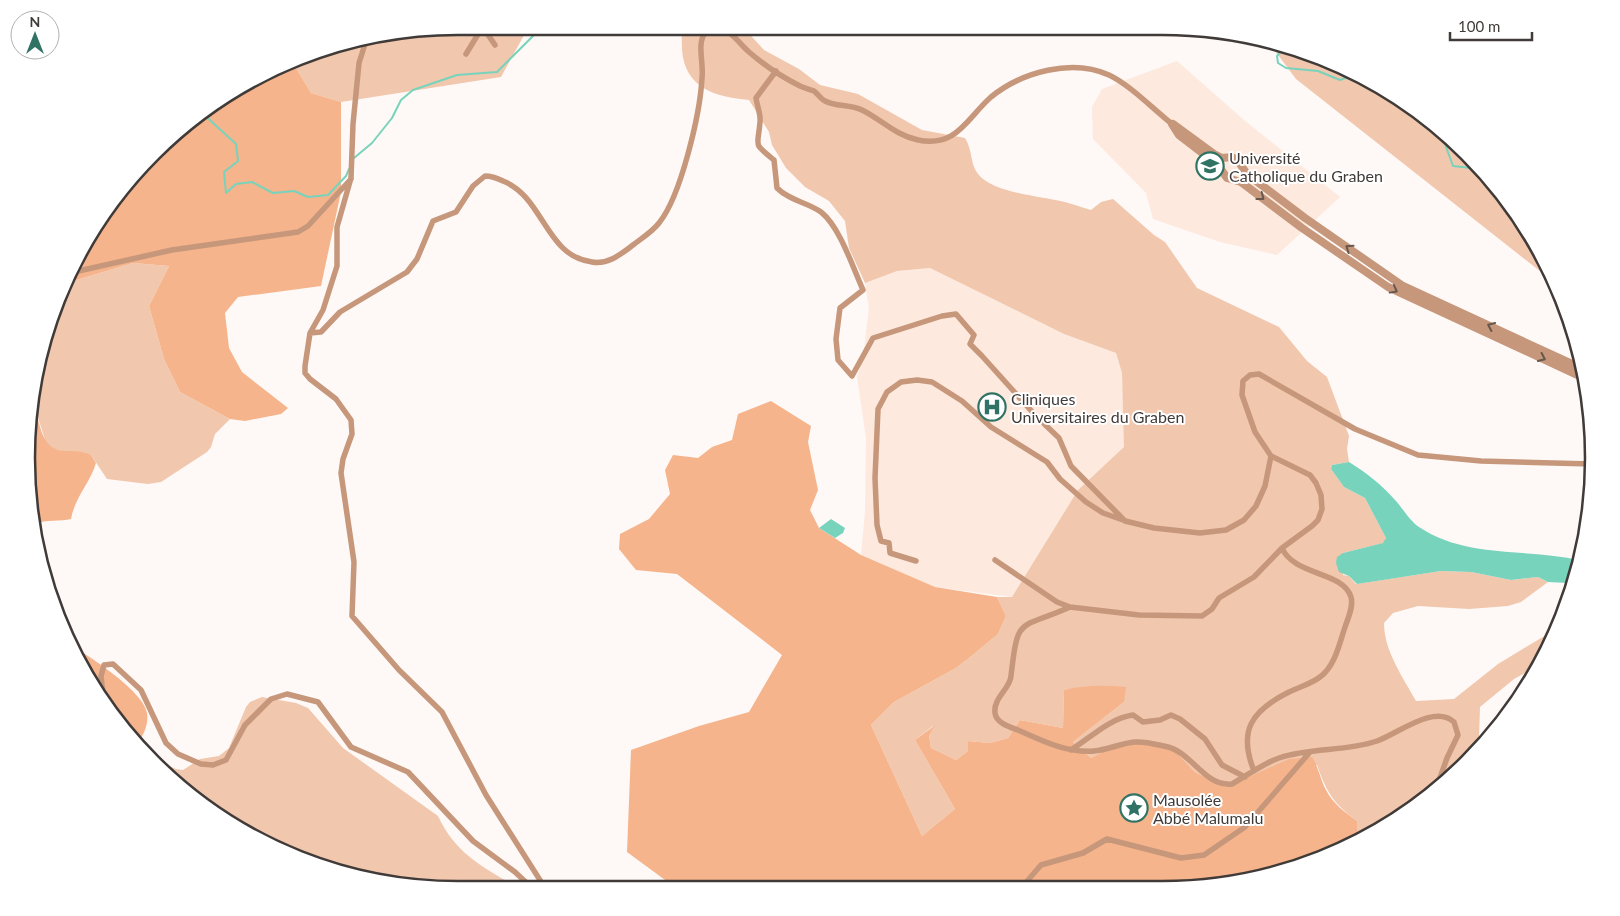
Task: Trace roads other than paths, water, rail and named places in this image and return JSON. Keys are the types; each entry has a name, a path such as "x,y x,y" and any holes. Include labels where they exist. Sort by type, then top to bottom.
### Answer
{"street":[{"path":"466,54 478,35"},
{"path":"488,35 495,45"},
{"path":"310,333 321,332 340,312 407,272 417,259 433,221 456,212 473,186 485,176 494,177 520,189 553,236 564,249 575,257 588,262 602,263 619,256 660,222 675,190 697,121 703,75 701,43 704,35"},
{"path":"735,35 750,53 800,86 814,91 824,101 862,110 899,135 925,142 936,142 954,134 1002,90 1042,72 1066,68 1087,68 1111,76 1220,162 1227,178 1241,182 1310,234 1388,287 1577,375"},
{"path":"365,45 359,63 351,153 351,178 337,227 338,266 323,310 310,333 305,373 336,399 350,420 352,434 343,459 342,473 354,562 352,616 399,670 442,712 486,795 541,881"},
{"path":"776,71 756,98 760,122 756,140 757,146 774,160 777,188 794,200 815,208 834,227 863,290 840,308 836,339 838,360 852,376 872,338 942,316 956,314 974,335 970,344 972,349 982,356 1036,416 1059,438 1071,466 1125,521"},
{"path":"1220,162 1232,157 1238,161 1246,174 1305,218 1403,286 1574,364"},
{"path":"1241,182 1246,174"},
{"path":"79,271 172,250 298,232 314,221 351,178"},
{"path":"995,560 1057,602 1070,607 1139,615 1202,616 1212,609 1219,598 1254,577 1282,548 1318,520 1322,509 1321,495 1316,482 1310,475 1271,456 1255,432 1242,395 1243,381 1250,375 1259,374 1355,429 1418,455 1481,461 1585,464"},
{"path":"916,561 890,553 889,543 881,541 877,525 875,478 878,409 888,392 902,382 917,380 932,382 962,401 992,427 1047,462 1060,479 1086,502 1103,513 1154,528 1200,533 1226,530 1244,520 1256,506 1265,486 1271,456"},
{"path":"1254,771 1247,754 1246,736 1254,717 1286,693 1321,677 1335,656 1351,610 1352,599 1342,584 1297,565 1282,548"},
{"path":"1070,607 1028,622 1020,629 1016,638 1011,681 1001,695 995,713 1000,722 1071,750 1106,749 1134,742 1144,742 1173,748 1217,782 1232,784 1282,757 1354,748 1377,741 1428,717 1443,715 1454,722 1458,735 1440,776"},
{"path":"102,686 101,676 104,665 113,664 141,690 166,743 189,760 213,765 226,760 245,725 271,699 287,694 318,702 351,746 408,772 473,841 525,881"},
{"path":"1071,750 1117,719 1125,716 1133,716 1143,722 1160,720 1171,716 1180,719 1205,739 1222,765 1245,777"},
{"path":"1027,881 1041,865 1083,853 1107,839 1181,858 1204,855 1245,827 1310,752"}],"waterway":[{"path":"354,158 372,143 392,118 401,100 413,90 457,75 497,72 534,35"},
{"path":"1281,52 1277,56 1278,63 1286,68 1318,71 1340,80 1346,78"},
{"path":"207,117 236,144 238,161 224,172 226,193 236,184 252,182 273,193 294,191 308,197 328,195 346,176 349,169"},
{"path":"1445,144 1453,166 1469,168"}],"place":[{"name":"Université Catholique du Graben","path":"1210,166"},
{"name":"Cliniques Universitaires du Graben","path":"992,407"},
{"name":"Mausolée Abbé Malumalu","path":"1134,808"}]}
